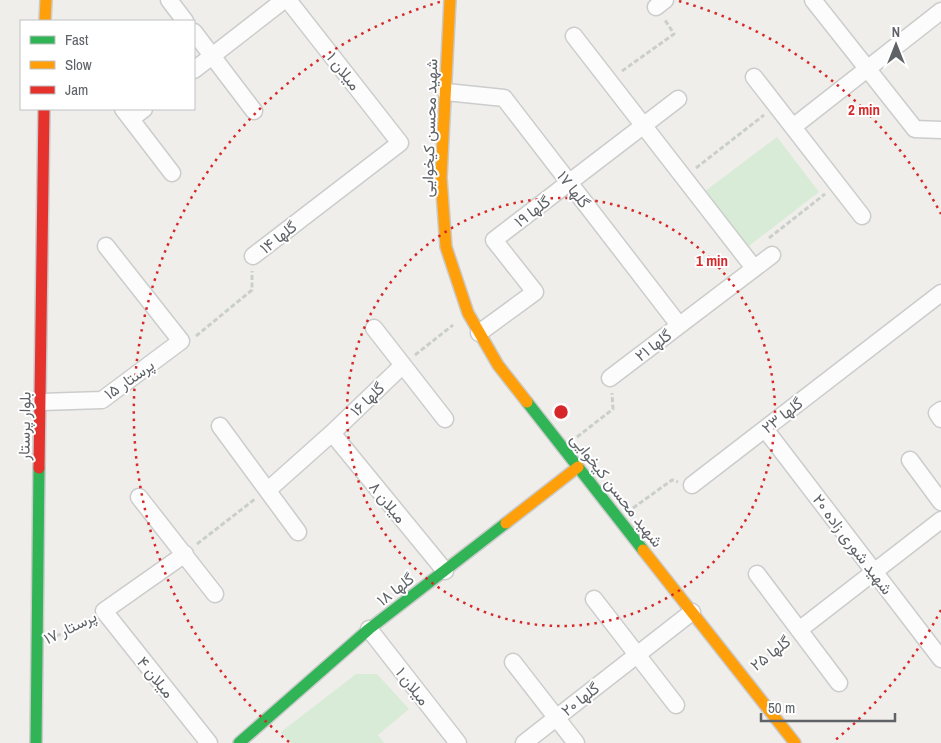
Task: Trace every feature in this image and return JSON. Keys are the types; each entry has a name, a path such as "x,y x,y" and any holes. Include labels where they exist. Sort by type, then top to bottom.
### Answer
{"street":[{"path":"169,0 184,20"},
{"path":"195,69 284,0"},
{"name":"میلان ۱","path":"288,0 400,143"},
{"name":"شهید محسن کیخوایی","path":"450,0 441,178 446,247 468,313 498,365 795,743"},
{"path":"812,0 915,129 941,130"},
{"path":"794,128 938,9"},
{"path":"195,33 254,111"},
{"path":"574,36 754,268"},
{"path":"754,77 862,216"},
{"name":"گلها ۱۷","path":"446,92 504,98 679,325"},
{"name":"گلها ۱۹","path":"479,333 535,292 494,240 678,99"},
{"name":"بلوار پرستار","path":"36,743 44,110"},
{"path":"141,110 127,114 172,173"},
{"name":"گلها ۱۴","path":"252,256 400,143"},
{"path":"106,246 181,341"},
{"name":"گلها ۲۱","path":"610,378 754,268 770,247"},
{"name":"گلها ۲۳","path":"692,485 941,293"},
{"path":"374,328 445,419"},
{"name":"پرستار ۱۵","path":"41,402 102,400 181,341"},
{"name":"گلها ۱۶","path":"268,490 332,433 402,365"},
{"path":"941,410 937,414 941,418"},
{"path":"220,426 298,532"},
{"name":"شهید شوری زاده ۲۰","path":"765,429 941,659"},
{"name":"میلان ۸","path":"332,433 445,571"},
{"path":"910,460 941,502"},
{"name":"گلها ۱۸","path":"239,743 369,629 578,467"},
{"path":"139,497 215,594"},
{"path":"799,630 941,520"},
{"path":"104,611 184,554"},
{"path":"757,574 839,683"},
{"path":"594,599 676,705"},
{"name":"میلان ۴","path":"104,611 209,743"},
{"name":"گلها ۲۰","path":"524,743 692,612"},
{"name":"میلان ۱","path":"369,629 458,743"},
{"path":"513,662 576,743"}],"path":[{"path":"609,80 674,34 661,4"},
{"path":"684,178 777,106"},
{"path":"770,247 837,184"},
{"name":"گلها ۱۴","path":"181,341 197,335 252,290 252,256"},
{"path":"402,365 468,313"},
{"path":"562,448 613,409 610,378"},
{"path":"618,519 672,480 692,485"},
{"path":"184,554 268,490"},
{"name":"پرستار ۱۷","path":"37,644 66,632 104,611"},
{"name":"گلها ۲۵","path":"741,675 799,630"}],"green space":[{"path":"777,137 819,192 745,249 704,192"},
{"path":"356,674 377,674 409,709 378,735 384,743 290,743 281,732"}],"traffic: fast":[{"path":"527,402 643,550"},
{"path":"36,743 39,468"},
{"path":"239,743 369,629 506,523"}],"traffic: slow":[{"path":"45,20 46,0"},
{"path":"450,0 441,178 446,247 468,313 498,365 527,402"},
{"path":"506,523 578,467"},
{"path":"643,550 795,743"}],"traffic: jam":[{"path":"39,468 44,110"}]}
